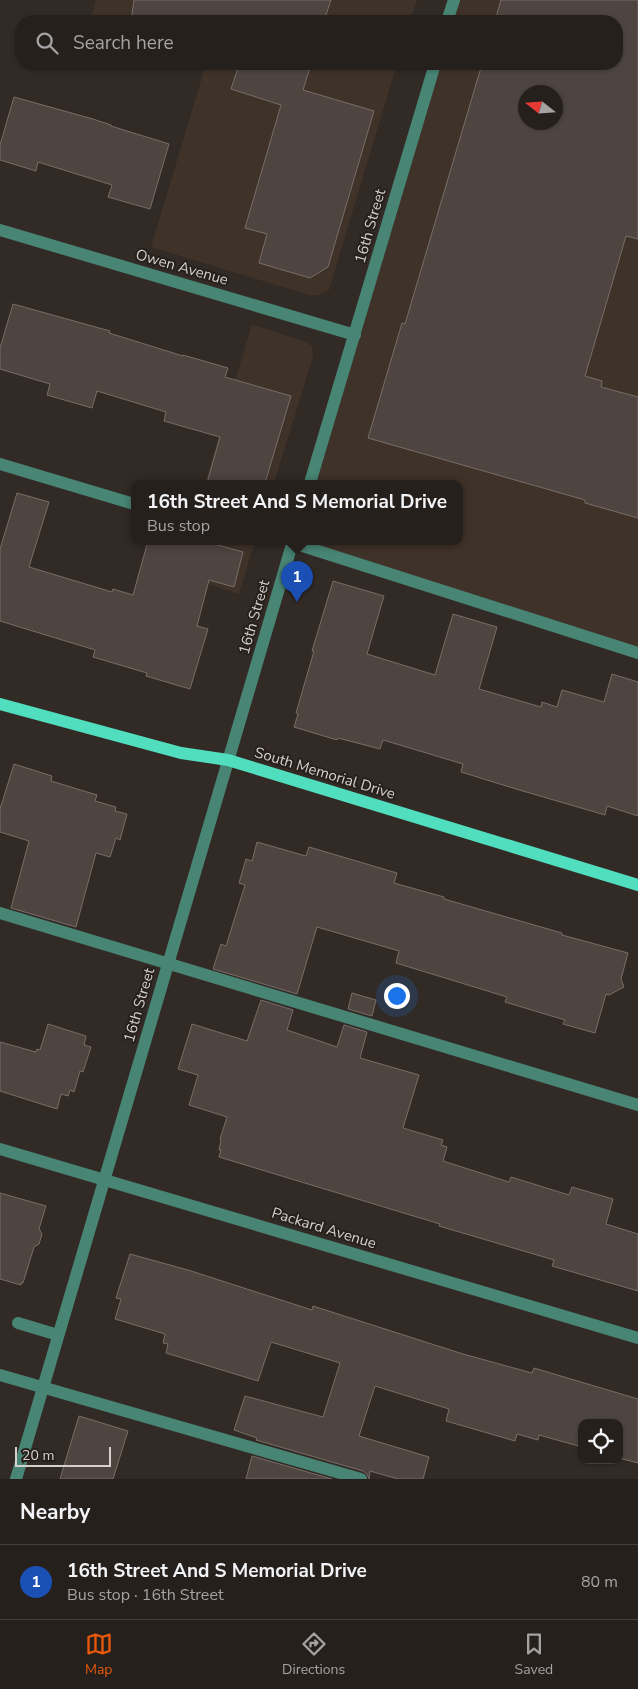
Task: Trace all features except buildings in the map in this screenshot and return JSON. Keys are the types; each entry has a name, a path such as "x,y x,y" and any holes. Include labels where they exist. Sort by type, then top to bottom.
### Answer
{"main road":[{"name":"South Memorial Drive","path":"0,704 181,753 228,760 638,885"}],"street":[{"path":"449,15 454,0"},
{"name":"16th Street","path":"311,480 433,70"},
{"name":"Owen Avenue","path":"0,230 355,334"},
{"path":"0,464 131,503"},
{"name":"16th Street","path":"16,1479 292,545"},
{"path":"302,545 638,653"},
{"path":"0,913 638,1105"},
{"name":"Packard Avenue","path":"0,1149 638,1338"},
{"path":"18,1323 58,1334"},
{"path":"0,1375 361,1479"}],"shaded area":[{"path":"96,0 417,0 412,15 92,15"},
{"path":"454,0 638,0 638,653 305,545 463,545 463,480 311,480 433,70 623,70 623,15 449,15"},
{"path":"204,70 395,70 329,290 319,295 309,295 151,247"},
{"path":"252,324 312,346 313,357 275,480 206,480"},
{"path":"187,545 254,545 239,594 178,575"}],"place":[{"name":"16th Street And S Memorial Drive","path":"297,602"}]}
